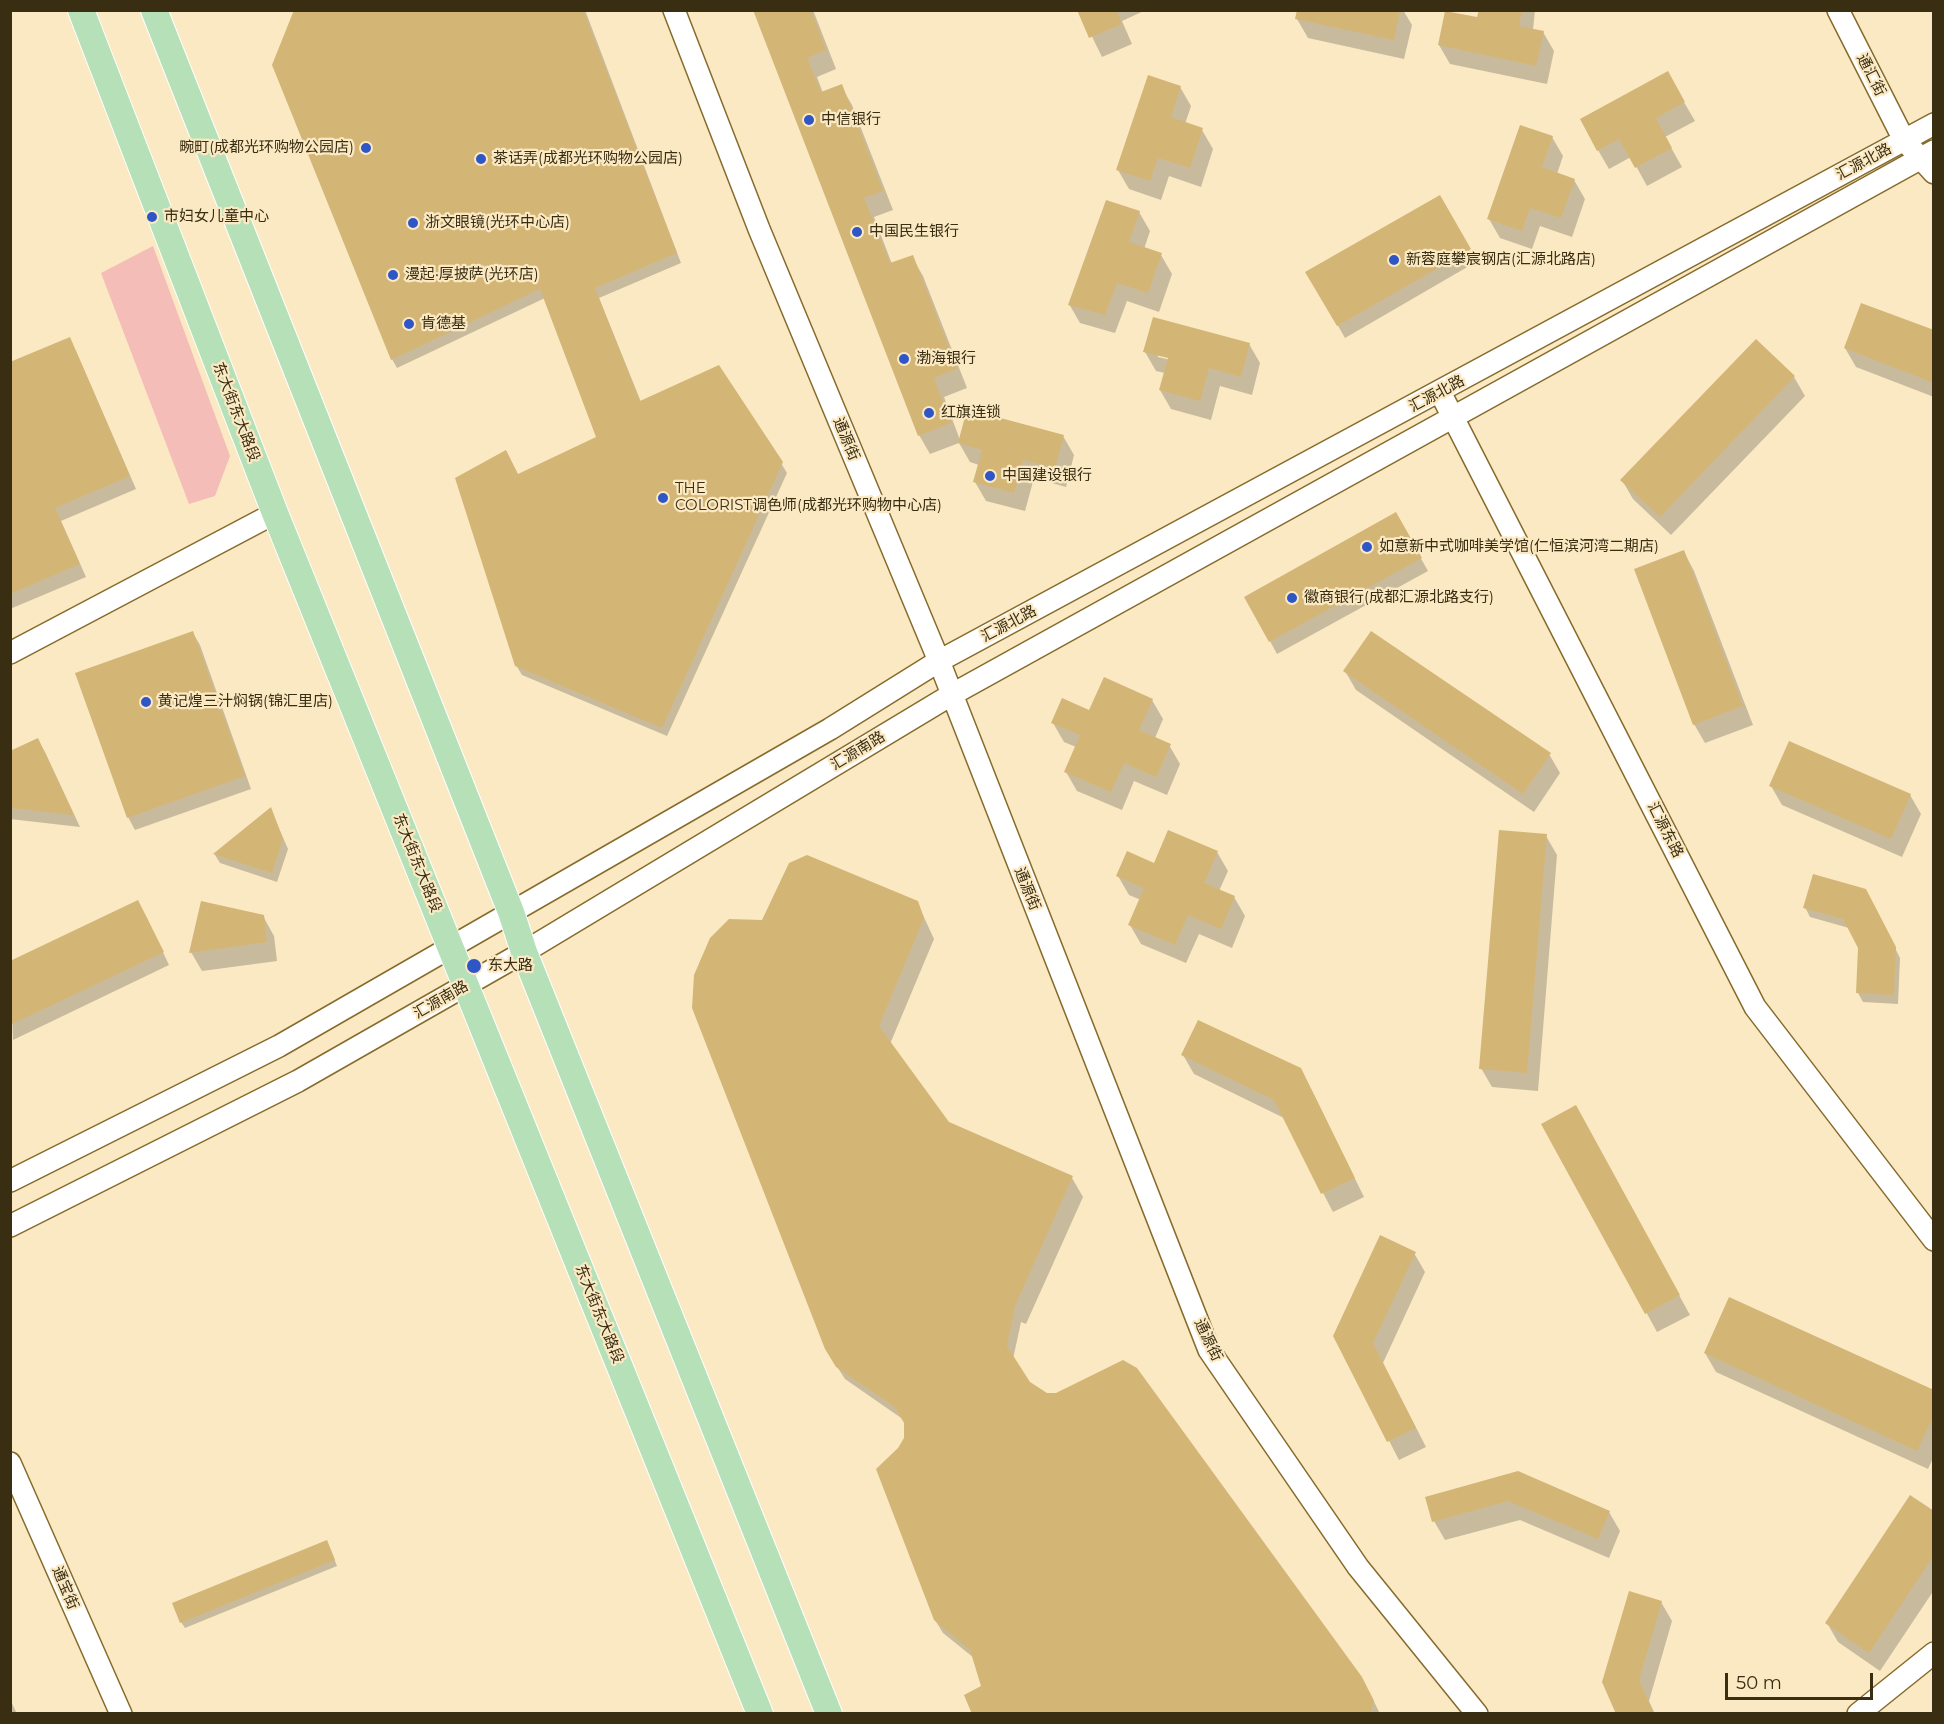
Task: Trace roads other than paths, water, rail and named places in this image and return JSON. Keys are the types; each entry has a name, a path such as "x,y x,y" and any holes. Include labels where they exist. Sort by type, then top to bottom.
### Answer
{"main road":[{"name":"东大街东大路段","path":"81,10 275,513 760,1713"},
{"path":"154,10 511,912 524,952 829,1713"}],"street":[{"name":"通源街","path":"674,10 759,229 939,662 1209,1350 1358,1567 1477,1713"},
{"name":"通汇街","path":"1838,10 1904,140 1929,161"},
{"name":"汇源北路","path":"939,662 1934,124"},
{"name":"汇源北路","path":"951,695 1929,161"},
{"name":"汇源东路","path":"1440,392 1755,1007 1934,1240"},
{"path":"10,653 275,513"},
{"path":"10,1181 279,1046 830,729 939,662"},
{"name":"汇源南路","path":"10,1226 298,1082 524,952 951,695"},
{"name":"通宝街","path":"10,1463 121,1713"},
{"path":"1858,1713 1934,1653"}],"place":[{"name":"中信银行","path":"809,120"},
{"name":"畹町(成都光环购物公园店)","path":"366,148"},
{"name":"茶话弄(成都光环购物公园店)","path":"481,159"},
{"name":"市妇女儿童中心","path":"152,217"},
{"name":"浙文眼镜(光环中心店)","path":"413,223"},
{"name":"中国民生银行","path":"857,232"},
{"name":"新蓉庭攀宸钢店(汇源北路店)","path":"1394,260"},
{"name":"漫起·厚披萨(光环店)","path":"393,275"},
{"name":"肯德基","path":"409,324"},
{"name":"渤海银行","path":"904,359"},
{"name":"红旗连锁","path":"929,413"},
{"name":"中国建设银行","path":"990,476"},
{"name":"THE COLORIST调色师(成都光环购物中心店)","path":"663,498"},
{"name":"如意新中式咖啡美学馆(仁恒滨河湾二期店)","path":"1367,547"},
{"name":"徽商银行(成都汇源北路支行)","path":"1292,598"},
{"name":"黄记煌三汁焖锅(锦汇里店)","path":"146,702"},
{"name":"东大路","path":"474,966"}]}
